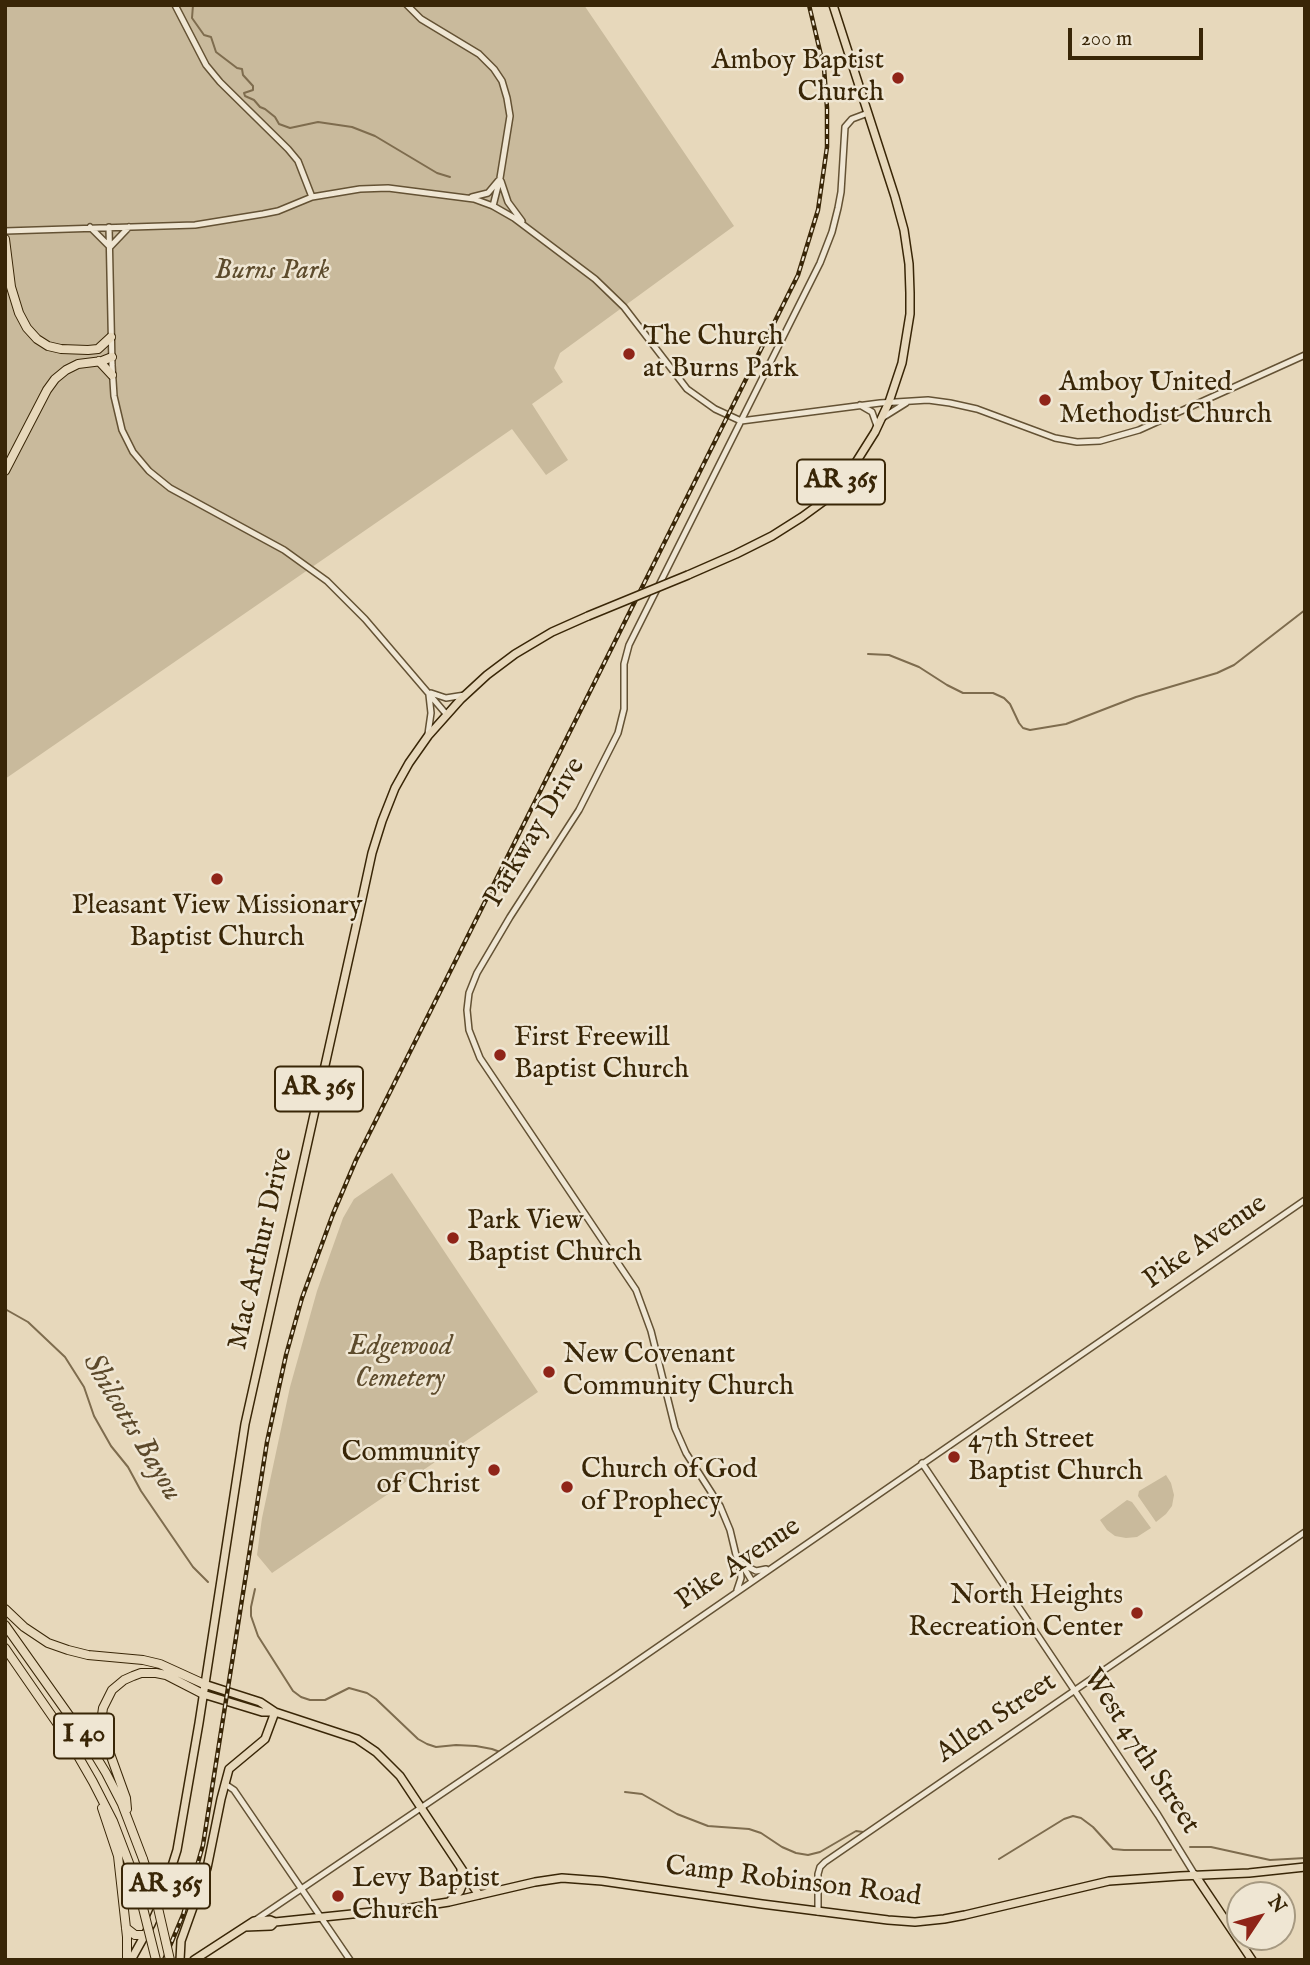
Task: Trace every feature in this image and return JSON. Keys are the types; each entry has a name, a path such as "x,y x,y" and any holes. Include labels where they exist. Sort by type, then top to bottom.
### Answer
{"highway":[{"path":"5,239 15,300 22,320 31,334 42,343 61,349 98,349 112,354"},
{"path":"98,349 111,337"},
{"path":"5,471 51,384 70,368 84,362 99,362 112,354"},
{"path":"99,362 112,374"},
{"path":"5,1609 24,1627 48,1643 88,1655 151,1662 204,1684"},
{"name":"I 40","path":"5,1625 83,1735 115,1789 143,1859 175,1960"},
{"name":"I 40","path":"5,1648 70,1742 113,1821 146,1914 156,1960"},
{"path":"128,1819 126,1798 104,1737 102,1722 103,1708 112,1690 133,1676 156,1673 166,1675 203,1694"},
{"path":"93,1782 118,1856 129,1960"},
{"path":"126,1928 135,1935 145,1935"}],"main road":[{"name":"AR 365","path":"832,5 900,215 907,248 910,314 904,354 889,402 877,428"},
{"name":"Mac Arthur Drive","path":"129,1960 160,1904 177,1850 253,1380 373,853 395,788 428,736 465,695 515,654 552,632 688,575 772,536 828,498 853,467 877,428"},
{"path":"204,1684 260,1702 275,1712 367,1745 393,1768 479,1895"},
{"path":"203,1694 262,1712 275,1712"},
{"path":"175,1960 207,1868 225,1784 232,1765 265,1739 275,1712"},
{"name":"Camp Robinson Road","path":"254,1921 275,1922 384,1911 450,1902 535,1882 582,1878 818,1912 888,1920 929,1921 1108,1881 1305,1867"},
{"path":"463,1871 481,1886 499,1890"},
{"path":"450,1902 460,1891 463,1871"},
{"name":"West 47th Street","path":"1195,1875 1252,1960"},
{"name":"Pike Avenue","path":"194,1960 254,1921"},
{"name":"Camp Robinson Road","path":"245,1927 271,1926 275,1922"}],"street":[{"path":"175,5 212,74 298,161 312,197"},
{"path":"407,5 421,19 479,54 502,81 510,116 494,206"},
{"name":"Parkway Drive","path":"752,1581 736,1555 724,1514 686,1453 674,1428 651,1331 636,1290 480,1058 469,1030 467,1010 469,993 483,964 510,916 579,810 618,733 624,709 623,673 626,654 815,274 832,232 841,192 845,127 852,119 868,114"},
{"path":"466,198 488,193 500,178"},
{"path":"500,178 508,202 526,226"},
{"path":"299,202 306,180"},
{"path":"5,232 195,225 270,213 312,197 375,188 466,198 494,206 526,226 606,289 629,313 687,389 715,409 741,421 860,405 928,400 983,411 1055,438 1077,442 1100,441 1139,430 1305,355"},
{"path":"109,227 115,406 122,430 133,452 149,471 183,496 284,550 312,569 351,604 447,715"},
{"path":"110,247 129,227"},
{"path":"90,228 110,247"},
{"path":"882,418 910,401"},
{"path":"860,405 872,412 877,428"},
{"path":"747,408 758,420"},
{"path":"429,692 446,698 465,695"},
{"path":"428,736 431,713 429,692"},
{"name":"Pike Avenue","path":"254,1921 1305,1200"},
{"name":"West 47th Street","path":"922,1463 1076,1691 1195,1875"},
{"name":"Allen Street","path":"818,1912 818,1874 825,1862 1305,1532"},
{"path":"740,1563 756,1570 771,1568"},
{"name":"Parkway Drive","path":"737,1591 741,1577 740,1563"},
{"path":"225,1784 234,1790 350,1960"}],"green space":[{"name":"Burns Park","path":"5,5 584,5 734,226 560,353 554,368 563,382 532,404 568,460 546,475 512,429 5,779"},
{"name":"Edgewood Cemetery","path":"392,1173 538,1392 272,1573 257,1555 262,1518 290,1387 317,1291 343,1218 354,1199"},
{"path":"1166,1475 1174,1495 1172,1506 1156,1522 1138,1496 1139,1491"},
{"path":"1127,1500 1132,1502 1151,1528 1137,1537 1115,1536 1100,1520"}],"waterway":[{"path":"193,5 192,18 204,35 211,37 216,52 242,69 243,75 253,86 253,90 244,93 245,96 275,117 279,124 290,128 318,122 352,127 375,136 437,173 450,177"},
{"path":"868,654 889,655 919,667 963,693 993,693 1004,698 1023,728 1030,730 1066,724 1136,697 1217,673 1234,665 1305,610"},
{"name":"Shilcotts Bayou","path":"5,1309 28,1322 65,1357 84,1387 94,1416 111,1446 128,1467 141,1491 193,1567 208,1582"},
{"name":"Shilcotts Bayou","path":"255,1589 251,1616 258,1636 293,1691 301,1697 325,1700 349,1688 367,1693 376,1699 418,1739 427,1744 436,1747 476,1746 500,1752"},
{"path":"625,1792 642,1794 677,1814 708,1826 749,1829 761,1833 796,1853 808,1855 820,1852 856,1831 863,1832"},
{"path":"999,1859 1073,1816 1081,1818 1093,1827 1113,1849 1171,1850"},
{"path":"1190,1847 1211,1847 1270,1860 1305,1858"}],"railway":[{"path":"164,1960 183,1915 203,1845 267,1442 302,1298 356,1160 798,275 818,210 827,147 824,68 809,5"}],"place":[{"name":"Amboy Baptist Church","path":"898,78"},
{"name":"The Church at Burns Park","path":"629,354"},
{"name":"Amboy United Methodist Church","path":"1045,400"},
{"name":"Pleasant View Missionary Baptist Church","path":"217,879"},
{"name":"First Freewill Baptist Church","path":"500,1055"},
{"name":"Park View Baptist Church","path":"453,1238"},
{"name":"New Covenant Community Church","path":"549,1372"},
{"name":"47th Street Baptist Church","path":"954,1457"},
{"name":"Community of Christ","path":"494,1470"},
{"name":"Church of God of Prophecy","path":"567,1487"},
{"name":"North Heights Recreation Center","path":"1137,1613"},
{"name":"Levy Baptist Church","path":"338,1896"}]}
